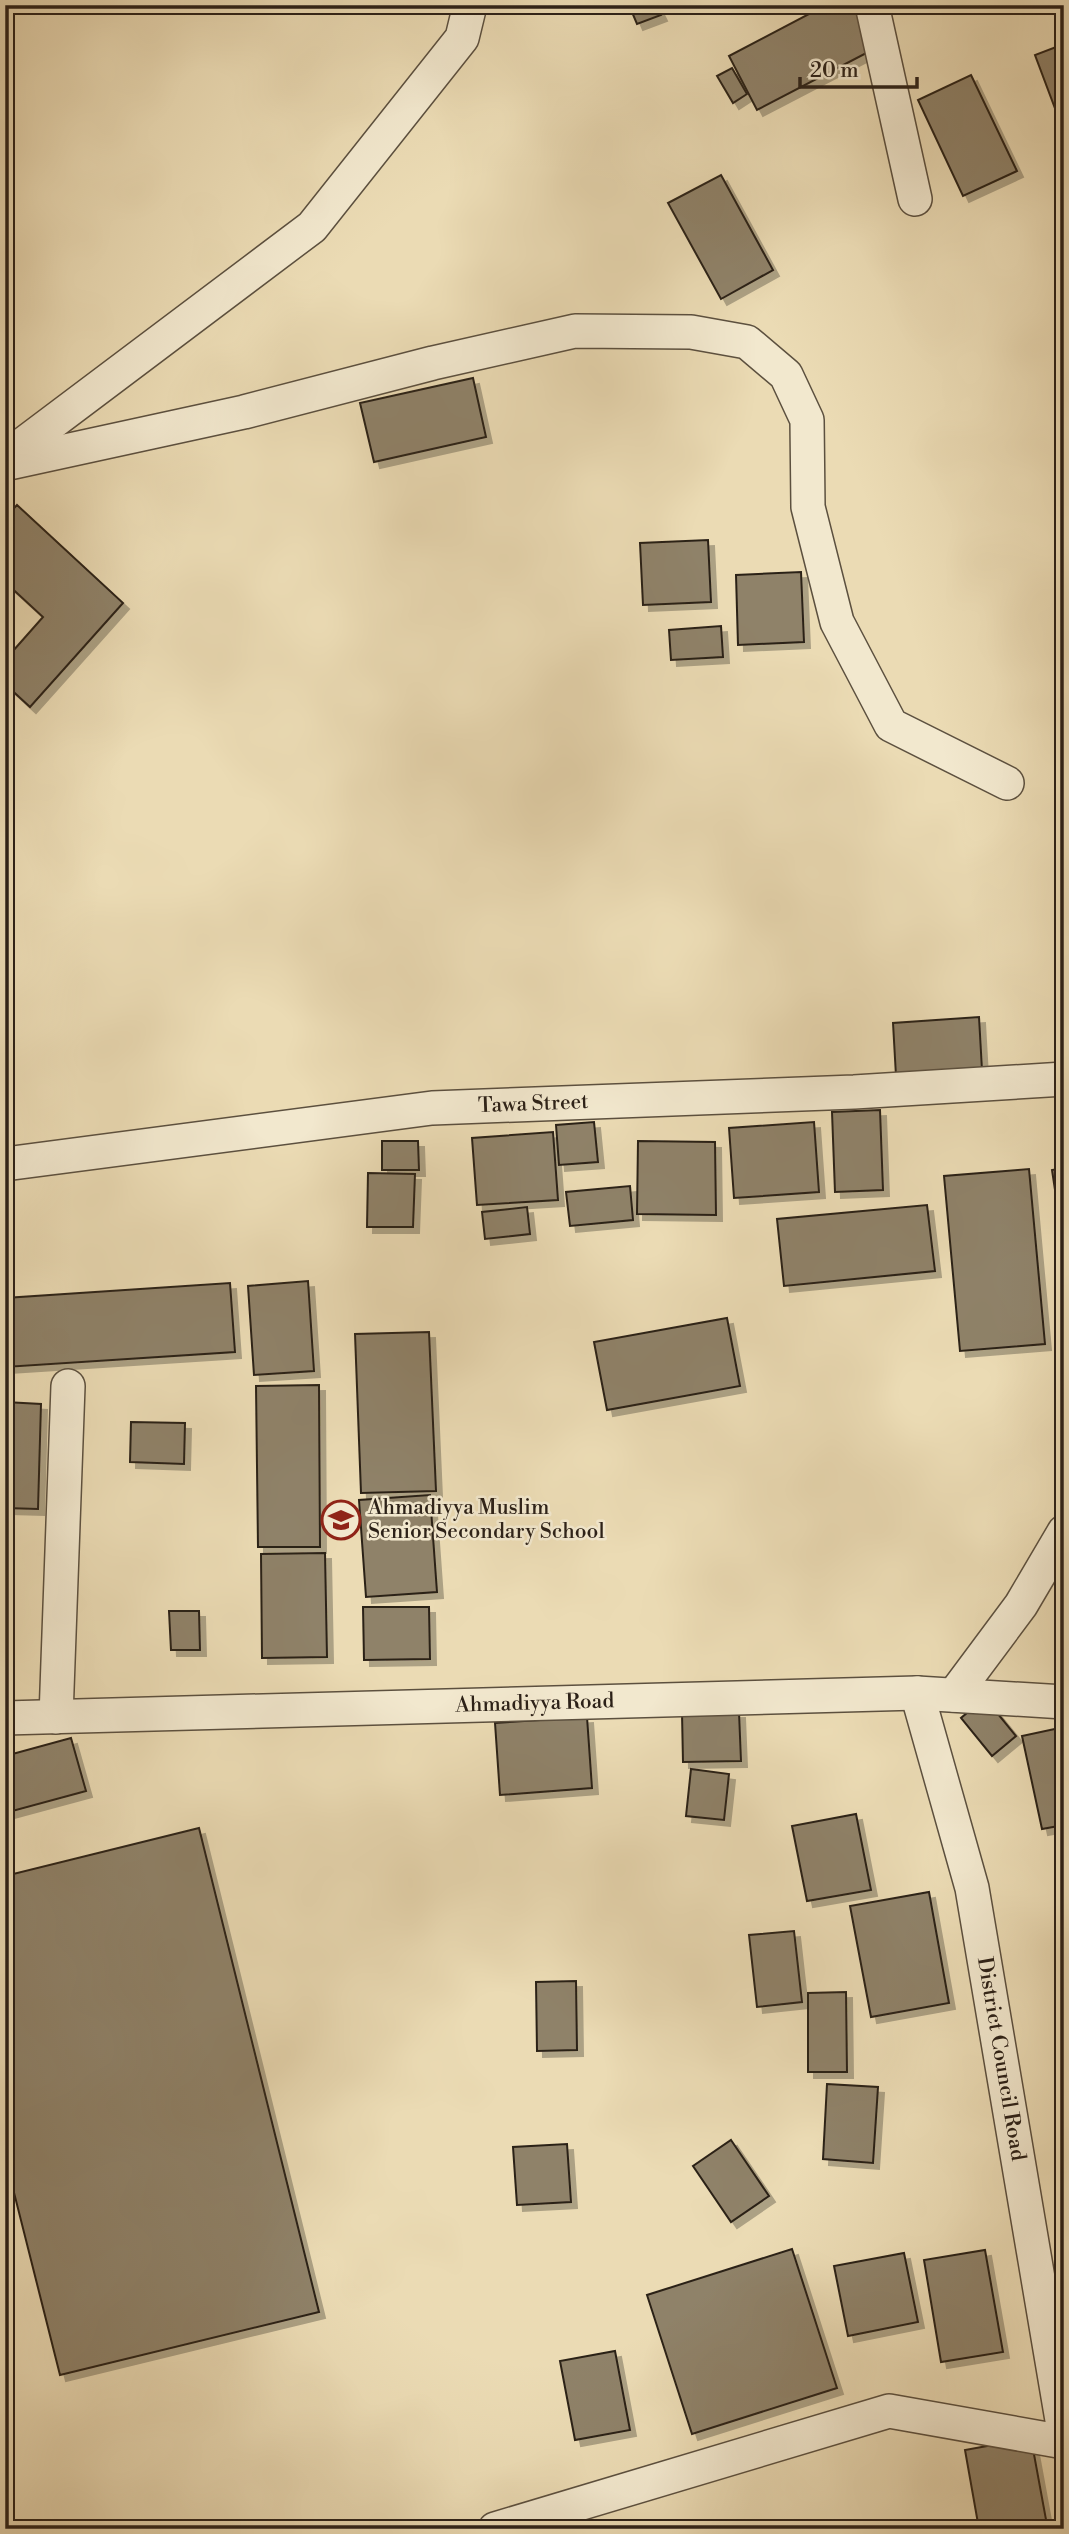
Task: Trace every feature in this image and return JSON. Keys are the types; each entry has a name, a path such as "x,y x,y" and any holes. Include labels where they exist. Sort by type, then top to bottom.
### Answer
{"street":[{"path":"5,458 312,227 462,37 470,5"},
{"path":"872,5 915,199"},
{"path":"5,464 244,412 433,363 575,331 691,332 747,342 786,375 807,420 808,507 837,622 891,725 1007,783"},
{"name":"Tawa Street","path":"5,1164 432,1108 854,1092 1064,1079"},
{"path":"56,1717 68,1386"},
{"path":"954,1695 1021,1605 1064,1532"},
{"name":"Ahmadiyya Road","path":"5,1718 917,1693 1064,1702"},
{"name":"District Council Road","path":"917,1693 972,1888 1064,2432"},
{"path":"495,2529 889,2411 1064,2442"}],"building":[{"path":"629,5 656,5 661,15 637,24"},
{"path":"826,5 853,5 876,48 757,110 729,56"},
{"path":"1064,44 1064,127 1062,127 1035,55"},
{"path":"732,68 747,94 733,103 717,76"},
{"path":"971,75 1017,171 963,196 918,100"},
{"path":"721,175 773,270 721,299 668,203"},
{"path":"473,378 486,437 374,462 360,403"},
{"path":"17,505 123,603 30,707 5,684 5,660 43,617 5,582 5,518"},
{"path":"708,540 711,602 643,605 640,543"},
{"path":"801,572 804,642 738,645 736,575"},
{"path":"721,626 723,657 671,660 669,630"},
{"path":"979,1017 982,1070 896,1076 893,1023"},
{"path":"880,1110 883,1190 835,1192 832,1112"},
{"path":"594,1122 598,1162 559,1165 556,1125"},
{"path":"814,1122 819,1192 734,1198 729,1128"},
{"path":"553,1132 558,1200 477,1205 472,1138"},
{"path":"382,1141 418,1141 419,1170 382,1170"},
{"path":"638,1141 715,1142 716,1215 637,1214"},
{"path":"1064,1168 1064,1249 1052,1170"},
{"path":"1029,1169 1045,1344 960,1351 944,1176"},
{"path":"368,1173 415,1174 413,1227 367,1227"},
{"path":"630,1186 633,1220 570,1226 566,1192"},
{"path":"927,1205 935,1271 784,1286 777,1219"},
{"path":"527,1207 530,1234 485,1239 482,1212"},
{"path":"308,1281 314,1371 254,1375 248,1286"},
{"path":"230,1283 235,1352 5,1367 5,1298"},
{"path":"727,1318 740,1386 607,1410 594,1342"},
{"path":"429,1332 436,1491 361,1493 355,1334"},
{"path":"319,1385 320,1547 258,1547 256,1386"},
{"path":"5,1402 41,1404 38,1509 5,1508"},
{"path":"131,1422 185,1423 184,1464 130,1462"},
{"path":"430,1495 437,1592 366,1597 359,1500"},
{"path":"325,1553 327,1657 262,1658 261,1554"},
{"path":"363,1607 429,1607 430,1659 364,1660"},
{"path":"169,1611 199,1611 200,1650 171,1650"},
{"path":"985,1698 1016,1736 992,1756 961,1718"},
{"path":"739,1712 741,1761 683,1762 682,1713"},
{"path":"587,1717 592,1788 500,1795 495,1723"},
{"path":"1064,1727 1064,1825 1042,1829 1022,1736"},
{"path":"71,1738 86,1791 5,1813 5,1756"},
{"path":"691,1769 729,1774 724,1820 686,1816"},
{"path":"856,1814 871,1890 807,1901 792,1826"},
{"path":"199,1828 319,2312 60,2375 5,2157 5,1876"},
{"path":"929,1892 949,2003 871,2017 850,1906"},
{"path":"1064,1894 1064,1944 1057,1895"},
{"path":"794,1931 802,2002 757,2007 749,1935"},
{"path":"576,1981 577,2050 537,2051 536,1982"},
{"path":"846,1992 847,2072 808,2072 808,1993"},
{"path":"827,2084 878,2087 873,2163 823,2159"},
{"path":"731,2140 769,2196 731,2222 693,2166"},
{"path":"567,2144 571,2202 517,2205 513,2147"},
{"path":"792,2249 837,2388 692,2434 647,2295"},
{"path":"985,2250 1003,2352 941,2362 924,2260"},
{"path":"904,2253 918,2322 848,2336 834,2266"},
{"path":"615,2351 630,2430 575,2440 560,2361"},
{"path":"1031,2438 1047,2525 1028,2529 979,2529 965,2450"}],"place":[{"name":"Ahmadiyya Muslim Senior Secondary School","path":"341,1520"}]}
